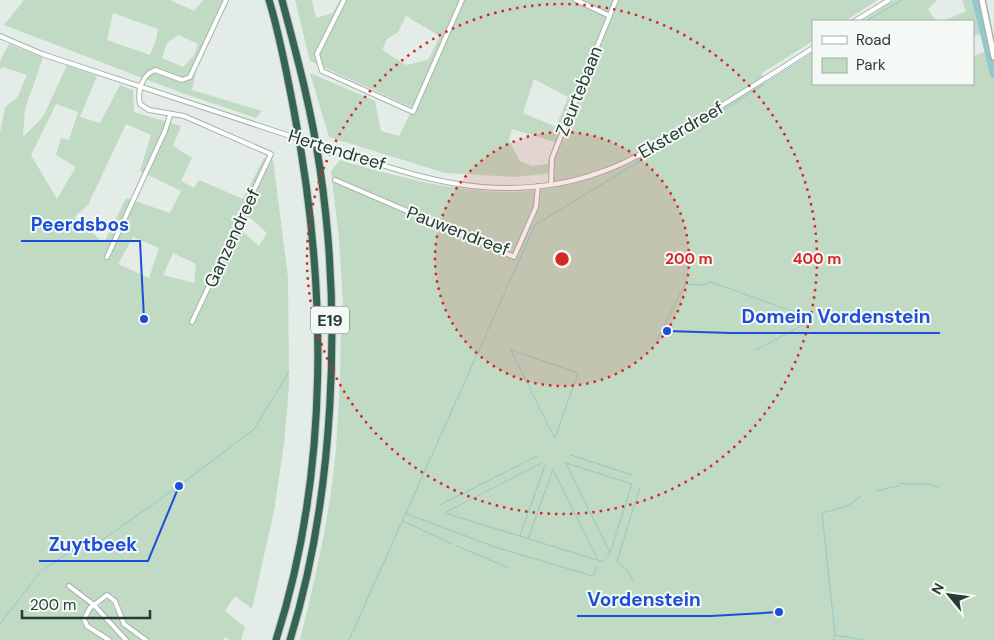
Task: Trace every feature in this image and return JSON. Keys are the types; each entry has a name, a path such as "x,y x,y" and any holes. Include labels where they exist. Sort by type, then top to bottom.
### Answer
{"highway":[{"name":"E19","path":"269,0 288,80 305,171 316,256 317,332 312,460 305,518 295,569 276,640"},
{"name":"E19","path":"282,0 303,80 320,169 329,256 331,331 326,462 308,573 290,640"}],"main road":[{"path":"982,0 994,57"}],"street":[{"path":"141,86 148,72 155,70 182,80 190,77 226,0"},
{"path":"344,0 318,54 322,71 413,112 462,0"},
{"path":"576,0 610,16"},
{"name":"Zeurtebaan","path":"551,184 552,158 616,0"},
{"path":"857,20 889,0"},
{"name":"Hertendreef","path":"0,36 42,54 290,136 436,180 480,187 538,186"},
{"name":"Eksterdreef","path":"538,186 600,173 629,161 743,94 812,49"},
{"name":"Hertendreef","path":"141,86 138,97 140,104 148,110 184,116 271,154"},
{"path":"107,257 165,130 170,114"},
{"name":"Ganzendreef","path":"192,322 271,154"},
{"name":"Pauwendreef","path":"335,180 514,257 536,207 538,186"},
{"path":"69,586 94,605 126,640"},
{"path":"109,640 85,622 84,616 107,595 112,597 124,624 146,640"}],"green space":[{"path":"24,0 170,0 194,11 203,0 226,0 199,59 192,90 262,111 256,118 182,93 4,25","holes":["113,13 158,29 150,55 107,40","178,35 198,44 194,56 183,67 162,58 167,43"]},
{"path":"295,0 312,0 316,18 333,13 340,0 878,0 847,20 812,20 812,42 762,73 764,85 812,55 812,85 974,85 974,56 988,51 994,80 994,640 300,640 328,511 337,433 341,306 343,306 339,238 331,171 340,160 416,180 467,189 493,191 545,189 553,173 515,177 445,173 329,137 310,73 375,101 381,131 399,136 413,108 310,61","holes":["406,16 440,36 428,60 406,65 382,50 387,39 398,32","534,79 568,97 556,127 523,113","512,129 555,142 547,164 532,166 520,161 509,141"]},
{"path":"895,0 937,0 928,9 935,20 864,20"},
{"path":"962,0 975,0 983,33 974,36 974,20 945,20 966,11"},
{"path":"9,44 43,58 25,109 23,137 43,117 67,65 97,76 80,117 100,123 120,85 133,90 134,112 181,126 173,146 192,158 181,181 194,188 199,180 243,199 264,158 273,160 288,277 289,386 284,444 274,511 252,609 235,596 225,611 245,627 241,640 230,640 225,637 223,640 128,640 99,608 103,601 110,599 122,624 135,635 125,622 113,594 101,597 92,603 83,618 82,624 105,640 0,640 0,133 5,107 17,98 27,75 2,67 0,70 0,61","holes":["56,104 78,112 69,140 61,138 56,155 76,167 57,199 31,155","126,124 151,135 140,171 181,191 170,213 126,198 104,243 74,217 88,205","249,217 267,233 259,246 241,230","133,237 159,248 149,278 118,264","173,253 196,264 194,283 163,275"]},
{"path":"91,610 96,610 123,640 111,640 88,625 85,616"}],"waterway":[{"path":"868,20 902,0"},
{"path":"976,0 994,74"},
{"path":"349,640 535,225 727,108 812,54"},
{"path":"657,340 685,284 704,285 711,282 814,319 756,350"},
{"path":"511,350 578,373 555,438 511,350"},
{"path":"44,569 68,553 102,540 179,486 254,429 289,372"},
{"path":"571,455 632,475"},
{"path":"440,505 537,456"},
{"path":"446,512 542,463"},
{"path":"607,558 610,553 632,484 566,463 610,553"},
{"path":"520,536 545,465"},
{"path":"528,539 553,469 599,562 603,560"},
{"path":"876,491 898,486 900,483 929,484 938,488"},
{"path":"633,580 627,570 617,561 640,487"},
{"path":"833,640 835,634 822,513 847,506 861,496"},
{"path":"405,513 495,547 593,576 597,566"},
{"path":"445,513 597,560"},
{"path":"403,521 452,544"},
{"path":"457,546 509,568"},
{"path":"0,624 40,572"},
{"path":"834,635 865,640"}],"place":[{"name":"Peerdsbos","path":"144,319"},
{"name":"Domein Vordenstein","path":"667,331"},
{"name":"Zuytbeek","path":"179,486"},
{"name":"Vordenstein","path":"779,612"}]}
